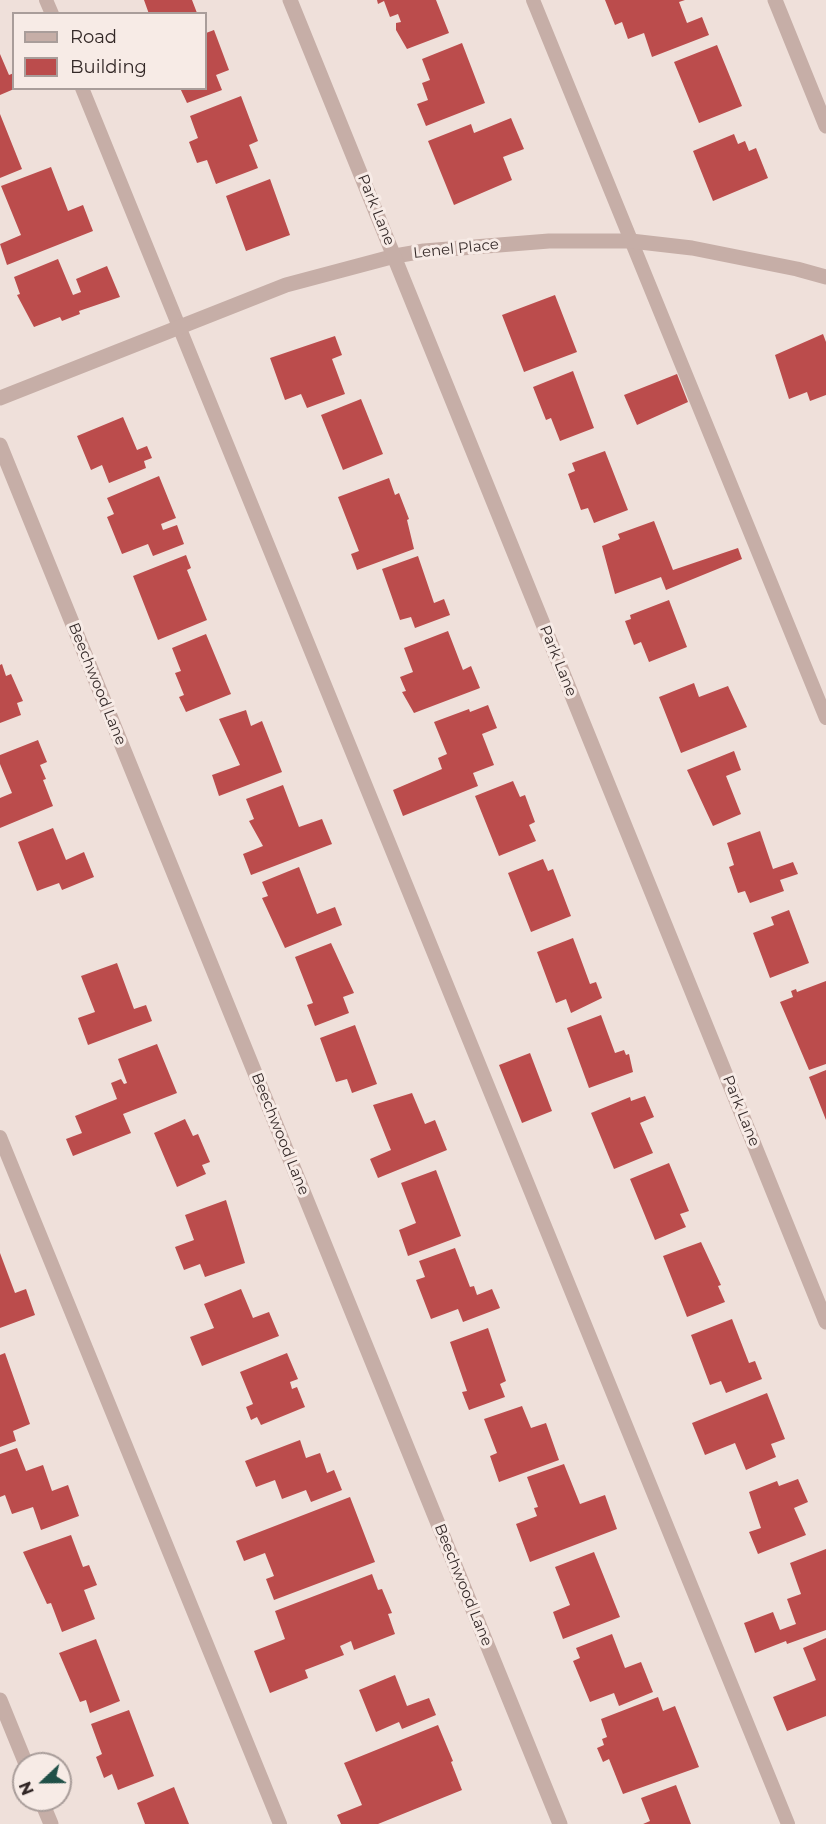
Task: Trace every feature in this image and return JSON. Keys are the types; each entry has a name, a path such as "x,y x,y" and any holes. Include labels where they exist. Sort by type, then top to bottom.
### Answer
{"street":[{"name":"Park Lane","path":"290,0 826,1322"},
{"path":"775,0 826,126"},
{"name":"Lenel Place","path":"0,398 286,285 394,256 424,251 484,245 631,241 692,248 826,277"},
{"name":"Beechwood Lane","path":"0,445 560,1824"},
{"path":"0,1700 21,1752"}],"lane":[{"path":"533,0 826,718"},
{"path":"83,90 788,1824"},
{"path":"0,1137 280,1824"}],"building":[{"path":"144,0 192,0 197,12 148,12"},
{"path":"377,0 436,0 449,33 407,49 396,30 396,23 401,22 398,14 390,17 384,1 378,4"},
{"path":"605,0 685,0 679,2 687,23 702,17 709,35 652,57 644,33 628,39 622,22 615,25"},
{"path":"214,30 229,70 216,75 222,90 187,103 181,90 207,90 207,33"},
{"path":"462,43 485,103 426,126 417,104 428,100 422,83 430,80 422,59"},
{"path":"717,45 742,106 699,123 674,62"},
{"path":"0,54 9,75 12,74 12,90 0,95"},
{"path":"241,96 258,141 249,145 258,168 216,184 207,160 197,163 189,142 198,138 190,116"},
{"path":"0,114 22,169 0,178"},
{"path":"511,118 524,149 503,157 512,180 454,205 428,141 471,124 474,133"},
{"path":"734,134 738,144 745,141 749,151 756,148 768,178 713,201 693,151"},
{"path":"51,167 68,211 83,205 93,231 7,265 0,244 21,235 1,186"},
{"path":"270,179 290,235 246,251 226,196"},
{"path":"58,259 73,295 81,292 76,279 107,266 120,297 79,311 80,314 62,321 60,317 34,327 17,295 20,294 14,277"},
{"path":"555,295 577,352 524,372 502,315"},
{"path":"823,334 826,342 826,395 810,401 807,392 789,399 775,355"},
{"path":"335,336 342,355 332,359 345,394 307,408 301,394 285,400 270,358"},
{"path":"573,371 594,428 560,441 551,418 546,420 533,387"},
{"path":"677,374 688,402 637,425 624,395"},
{"path":"361,399 383,454 343,470 321,415"},
{"path":"123,417 137,450 147,446 152,458 144,461 146,468 109,483 102,465 91,470 77,436"},
{"path":"605,451 628,510 594,523 588,508 581,510 568,474 575,471 572,463"},
{"path":"159,476 176,518 161,524 163,530 177,525 184,544 153,556 148,544 122,554 107,517 114,514 107,498"},
{"path":"389,478 395,495 399,493 409,519 407,520 414,549 357,570 351,554 359,551 338,497"},
{"path":"654,521 673,570 738,548 742,559 666,590 661,577 615,594 602,546 620,539 618,534"},
{"path":"186,555 191,568 187,570 207,620 158,640 133,576"},
{"path":"418,556 434,603 444,599 450,615 415,628 411,617 400,620 382,569"},
{"path":"669,600 687,647 649,662 641,642 634,645 625,621 631,619 630,615"},
{"path":"448,631 463,670 471,666 480,688 414,713 402,692 406,691 400,677 413,672 404,648"},
{"path":"206,634 231,694 186,712 179,697 184,695 175,673 181,671 172,648"},
{"path":"2,664 6,676 11,674 23,701 17,703 21,715 0,723 0,665"},
{"path":"694,683 699,697 728,686 747,727 681,753 659,697"},
{"path":"488,705 497,728 482,734 494,765 473,773 478,786 403,816 393,790 442,769 438,758 447,754 434,722 469,709 470,712"},
{"path":"246,710 251,726 262,721 282,772 219,796 212,775 240,765 219,719"},
{"path":"38,740 47,762 40,765 46,779 43,780 53,806 0,828 0,798 12,793 0,764 0,755"},
{"path":"734,751 741,770 726,776 741,814 713,826 687,770"},
{"path":"513,781 520,797 525,795 535,822 529,825 536,841 499,856 475,796"},
{"path":"283,785 299,827 322,819 332,844 251,875 243,854 263,846 249,821 254,819 246,799"},
{"path":"53,828 66,860 84,852 94,877 62,890 59,883 37,891 18,842"},
{"path":"760,831 773,869 793,862 798,874 780,880 784,891 750,903 745,891 738,893 729,867 734,865 727,843"},
{"path":"543,859 548,871 553,869 571,916 531,932 508,873"},
{"path":"299,867 317,914 335,907 342,925 285,948 262,898 268,896 262,882"},
{"path":"789,910 809,963 770,978 753,933 774,925 771,917"},
{"path":"573,938 590,984 596,982 602,998 571,1013 566,999 556,1003 537,952"},
{"path":"331,943 354,993 343,997 349,1013 315,1026 307,1005 313,1003 295,957"},
{"path":"117,963 134,1009 146,1005 152,1021 88,1045 78,1018 95,1012 81,976"},
{"path":"826,981 826,1064 809,1070 780,1002 793,997 791,991 796,989 797,992"},
{"path":"601,1015 615,1053 624,1050 626,1055 629,1054 633,1072 589,1088 567,1028"},
{"path":"355,1025 377,1084 352,1093 347,1079 336,1082 320,1038"},
{"path":"157,1044 177,1093 123,1114 131,1133 73,1156 66,1139 82,1133 75,1116 117,1099 111,1083 121,1079 124,1084 127,1083 118,1059"},
{"path":"530,1053 552,1111 522,1123 499,1065"},
{"path":"826,1070 826,1120 809,1077"},
{"path":"412,1093 425,1124 435,1120 447,1150 378,1178 370,1159 391,1150 373,1105"},
{"path":"645,1096 654,1117 640,1123 653,1153 614,1169 591,1113 630,1097 631,1101"},
{"path":"185,1119 193,1136 198,1134 210,1162 202,1165 206,1174 177,1187 154,1133"},
{"path":"669,1163 689,1211 680,1214 686,1227 655,1240 630,1179"},
{"path":"436,1170 461,1236 408,1256 399,1230 416,1223 401,1183"},
{"path":"226,1200 245,1263 205,1277 200,1264 184,1270 175,1247 194,1240 185,1215"},
{"path":"701,1242 721,1285 718,1286 725,1302 687,1317 663,1256"},
{"path":"455,1248 470,1287 474,1286 477,1295 492,1289 500,1308 463,1322 458,1309 431,1319 416,1280 425,1277 419,1261"},
{"path":"0,1253 15,1293 26,1289 35,1315 0,1328"},
{"path":"241,1289 253,1318 269,1312 279,1336 202,1366 190,1337 214,1328 204,1304"},
{"path":"732,1319 749,1363 755,1361 762,1379 726,1393 721,1381 710,1385 691,1335"},
{"path":"488,1328 506,1381 500,1384 505,1397 469,1410 462,1392 467,1391 450,1342"},
{"path":"5,1353 30,1424 13,1431 16,1441 0,1447 0,1355"},
{"path":"287,1353 298,1379 290,1382 292,1389 297,1387 305,1407 261,1425 257,1417 251,1420 246,1407 253,1404 240,1372"},
{"path":"767,1393 785,1439 771,1444 776,1457 746,1470 735,1443 705,1455 692,1423"},
{"path":"522,1406 531,1428 546,1423 559,1460 499,1482 490,1456 497,1453 484,1419"},
{"path":"300,1440 306,1458 320,1453 327,1473 334,1470 342,1490 311,1502 306,1490 282,1499 275,1480 256,1487 245,1461"},
{"path":"17,1448 26,1471 43,1465 52,1491 68,1485 79,1516 41,1530 33,1507 12,1514 5,1495 0,1497 0,1454"},
{"path":"564,1464 580,1504 605,1495 617,1529 530,1562 516,1524 537,1516 534,1508 538,1507 527,1477"},
{"path":"798,1479 808,1502 794,1508 806,1535 758,1554 749,1532 761,1528 749,1492 777,1481 779,1486"},
{"path":"350,1497 375,1562 274,1600 266,1579 274,1576 265,1553 244,1561 236,1541"},
{"path":"71,1535 83,1567 89,1565 97,1585 84,1590 95,1619 62,1632 51,1603 47,1604 23,1552"},
{"path":"826,1549 826,1630 787,1644 786,1641 755,1653 744,1623 773,1612 780,1630 796,1624 787,1599 801,1594 790,1563"},
{"path":"594,1552 620,1617 563,1639 553,1612 570,1605 555,1567"},
{"path":"372,1574 378,1590 382,1589 392,1613 388,1614 395,1634 354,1650 351,1641 340,1646 344,1655 305,1670 308,1678 270,1693 254,1651 285,1639 275,1611"},
{"path":"612,1634 625,1668 641,1662 653,1692 619,1706 614,1693 590,1702 573,1661 580,1658 576,1648"},
{"path":"826,1638 826,1716 787,1731 773,1697 816,1680 803,1648"},
{"path":"96,1639 120,1701 90,1713 86,1700 80,1702 59,1653"},
{"path":"395,1675 407,1706 429,1698 436,1715 402,1729 399,1722 376,1732 359,1690"},
{"path":"658,1697 663,1711 675,1706 699,1767 623,1794 609,1759 603,1762 597,1748 604,1745 602,1739 607,1737 601,1719"},
{"path":"129,1710 154,1776 118,1790 112,1774 104,1778 96,1757 102,1754 91,1724"},
{"path":"438,1725 462,1790 378,1824 341,1824 337,1815 362,1805 344,1763"},
{"path":"676,1785 691,1824 643,1824 650,1821 641,1798"},
{"path":"174,1787 189,1824 145,1824 137,1803"}]}
